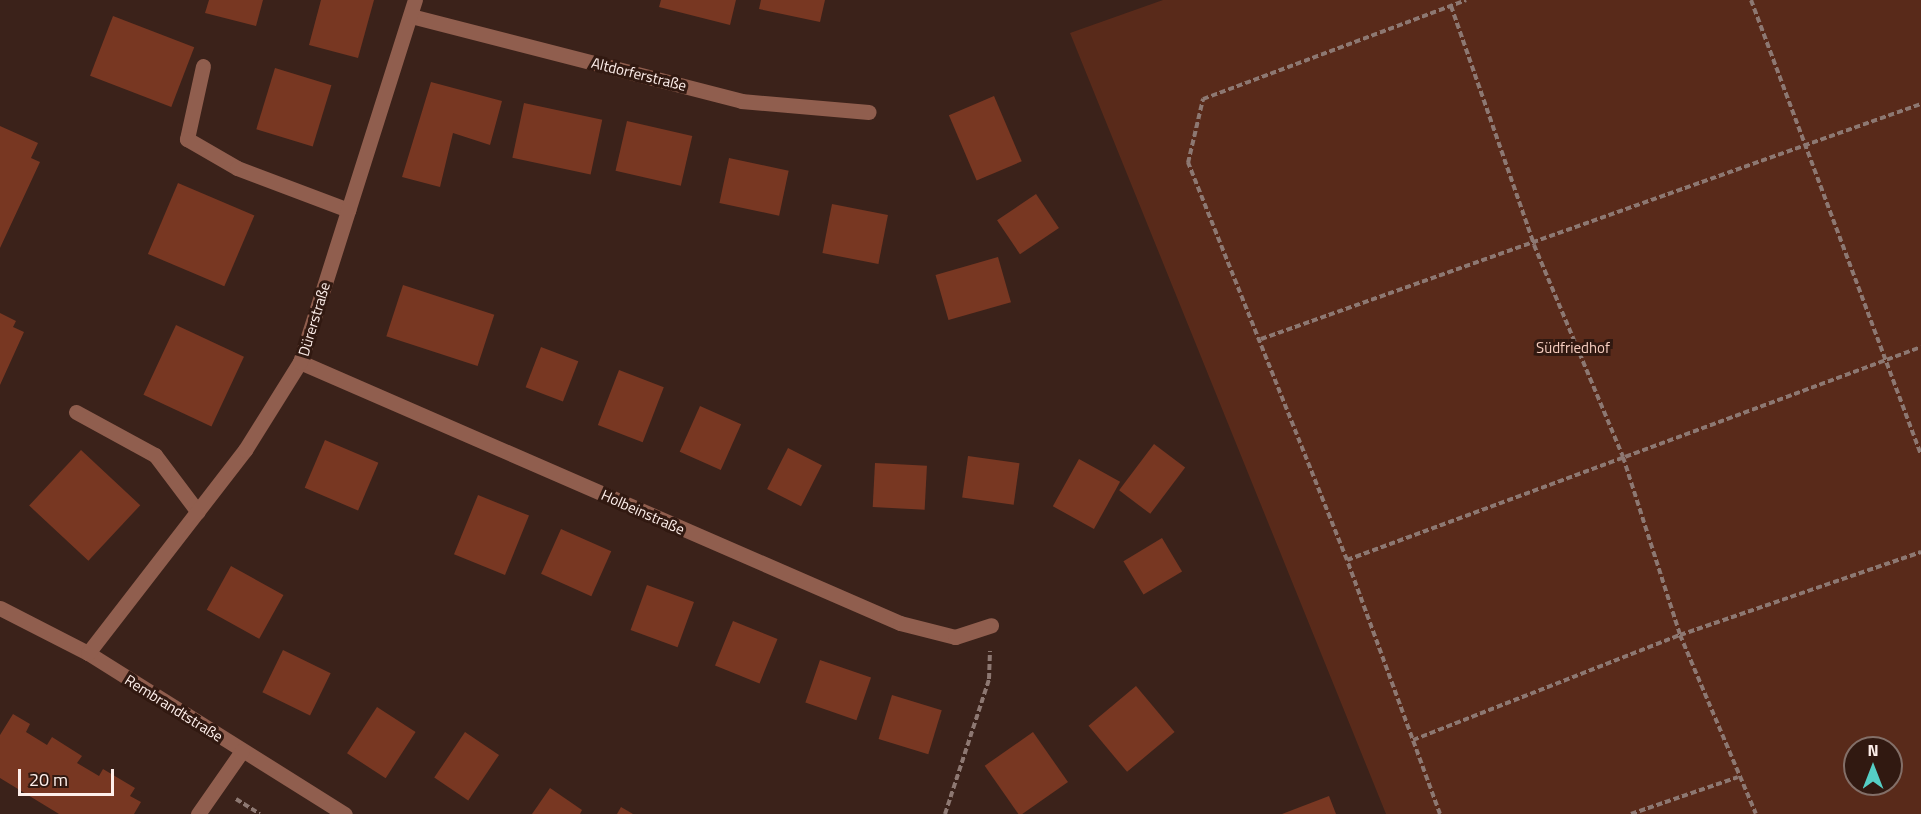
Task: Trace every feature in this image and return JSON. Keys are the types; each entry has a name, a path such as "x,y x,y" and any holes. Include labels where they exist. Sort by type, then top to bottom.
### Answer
{"street":[{"name":"Dürerstraße","path":"88,653 245,450 300,362 415,0"},
{"name":"Altdorferstraße","path":"411,16 741,101 869,112"},
{"path":"203,66 187,139 237,168 348,210"},
{"name":"Holbeinstraße","path":"300,362 900,623 956,637 991,625"},
{"path":"76,412 155,455 198,512"},
{"name":"Rembrandtstraße","path":"0,608 88,653 345,814"},
{"path":"198,814 242,751"}],"path":[{"path":"1440,814 1347,560 1261,339 1188,163 1203,99 1466,0"},
{"path":"1751,0 1921,454"},
{"path":"1451,6 1534,245 1623,458 1680,635 1738,777 1756,814"},
{"path":"1261,339 1534,245 1806,148 1921,104"},
{"path":"1347,560 1921,347"},
{"path":"1413,740 1680,635 1921,552"},
{"path":"945,814 989,680 991,625"},
{"path":"1631,814 1738,777"},
{"path":"1750,814 1752,807"}],"green space":[{"name":"Südfriedhof","path":"1163,0 1921,0 1921,814 1386,814 1070,33"}],"building":[{"path":"209,0 263,0 256,26 205,13"},
{"path":"321,0 374,0 358,58 309,45"},
{"path":"661,0 736,0 730,25 659,7"},
{"path":"761,0 825,0 820,22 759,9"},
{"path":"113,16 194,47 171,107 90,76"},
{"path":"275,68 331,85 313,146 256,129"},
{"path":"431,82 502,101 490,145 453,133 440,187 402,177"},
{"path":"994,96 1022,161 977,181 949,115"},
{"path":"524,103 602,120 591,174 512,158"},
{"path":"627,121 692,136 681,186 616,171"},
{"path":"0,126 38,143 31,158 40,162 0,248"},
{"path":"729,158 789,171 779,216 719,203"},
{"path":"178,183 254,215 224,286 148,254"},
{"path":"1036,194 1059,228 1020,254 997,220"},
{"path":"832,204 888,215 878,264 822,253"},
{"path":"998,257 1011,302 948,320 936,275"},
{"path":"403,285 494,315 478,366 386,336"},
{"path":"0,313 16,321 13,327 24,332 0,385"},
{"path":"176,325 244,357 211,426 143,395"},
{"path":"541,347 578,361 563,401 526,387"},
{"path":"619,370 664,387 643,442 598,425"},
{"path":"700,406 741,424 721,470 680,452"},
{"path":"325,440 378,463 358,511 305,488"},
{"path":"1154,444 1185,467 1150,514 1119,490"},
{"path":"788,448 822,465 801,506 767,489"},
{"path":"81,450 140,505 88,561 29,506"},
{"path":"968,456 1019,463 1014,505 962,498"},
{"path":"1079,459 1120,482 1094,529 1053,506"},
{"path":"875,463 927,466 925,510 873,507"},
{"path":"478,495 529,516 505,575 454,554"},
{"path":"561,529 611,551 591,596 541,574"},
{"path":"1162,538 1182,571 1144,595 1123,561"},
{"path":"231,566 283,595 259,639 207,610"},
{"path":"647,585 694,602 678,647 631,630"},
{"path":"733,621 778,639 760,683 715,666"},
{"path":"283,650 331,673 310,715 262,692"},
{"path":"820,660 871,678 856,720 805,703"},
{"path":"1136,686 1175,732 1127,772 1089,726"},
{"path":"892,695 942,710 928,754 879,739"},
{"path":"377,707 416,732 386,778 347,753"},
{"path":"13,714 30,724 26,732 47,745 52,737 82,756 77,763 99,776 103,769 135,788 130,796 141,802 134,814 59,814 0,778 0,735"},
{"path":"465,732 499,755 468,801 434,778"},
{"path":"1033,732 1068,782 1022,814 1018,814 985,766"},
{"path":"550,788 582,810 580,814 532,814"},
{"path":"1329,796 1336,814 1282,814"},
{"path":"621,807 633,814 617,814"}]}
